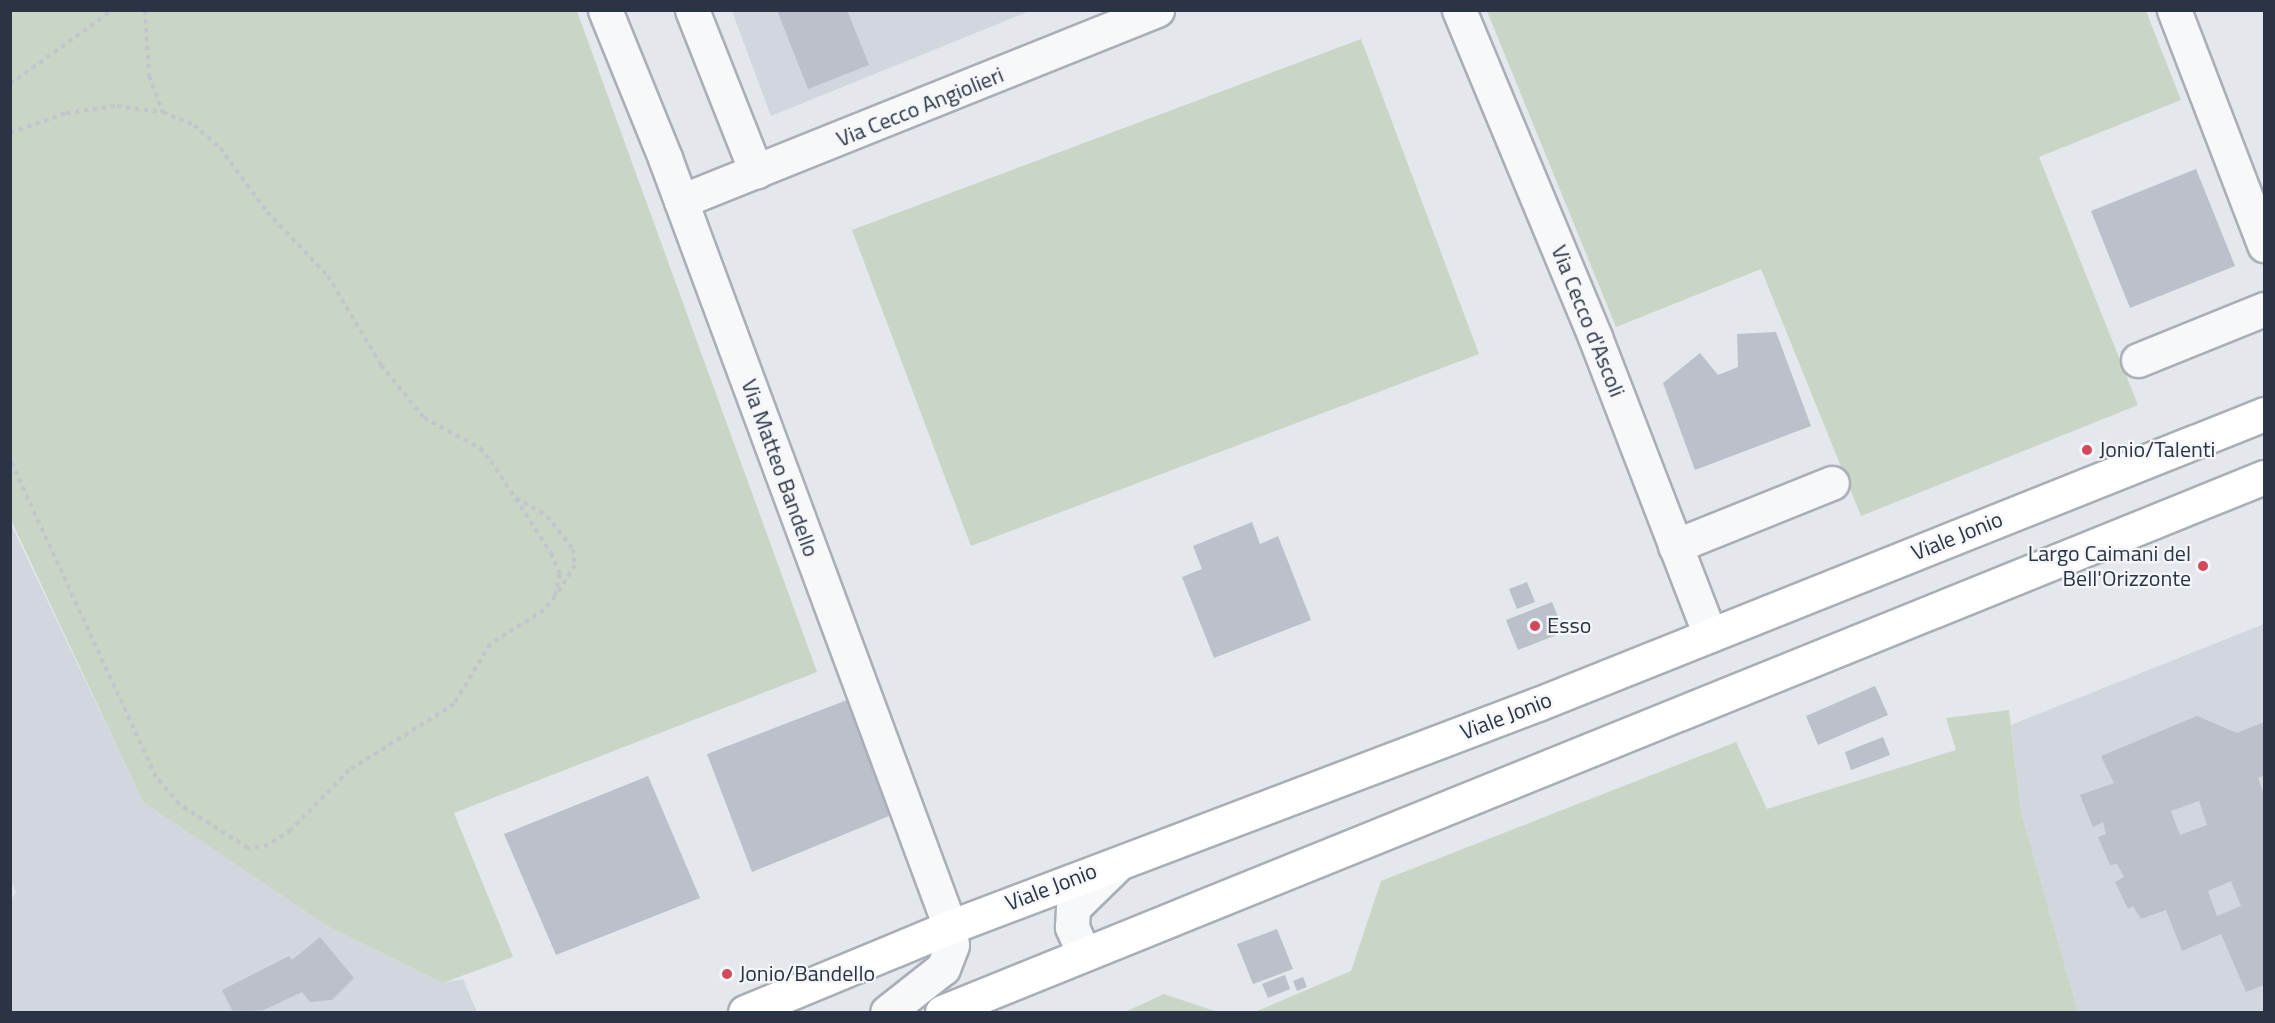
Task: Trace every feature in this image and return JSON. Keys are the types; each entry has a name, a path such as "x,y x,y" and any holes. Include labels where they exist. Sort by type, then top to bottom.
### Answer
{"main road":[{"name":"Viale Jonio","path":"745,1012 950,927 1710,634 2265,414"},
{"path":"942,1012 2265,477"}],"street":[{"name":"Via Matteo Bandello","path":"605,10 681,201 950,927"},
{"path":"692,10 756,172"},
{"name":"Via Cecco Angiolieri","path":"681,201 1157,10"},
{"name":"Via Cecco d'Ascoli","path":"1459,10 1595,337 1710,634"},
{"path":"2174,10 2265,245"},
{"path":"2138,360 2265,309"},
{"path":"1675,546 1832,483"},
{"path":"1084,954 1072,927 1073,908 1086,890 1129,857"},
{"path":"887,1012 943,968 950,952 950,927"}],"path":[{"path":"10,84 113,10"},
{"path":"146,10 149,76 163,112"},
{"path":"10,133 66,113 117,106 163,112 194,124 220,148 267,212 328,276 381,364 424,418 480,448 514,496 560,574 555,596"},
{"path":"10,459 156,777 179,804 248,848 268,845 291,830 349,770 454,704 490,644 544,610 555,596 575,565 573,549 547,516 514,496"}],"shaded area":[{"path":"732,11 1030,11 771,116"},
{"path":"10,522 143,802 329,927 443,983 463,979 477,1012 11,1012 10,901 16,892 10,880"},
{"path":"2264,624 2264,1012 2078,1012 2021,812 2011,725"}],"green space":[{"path":"10,11 577,11 817,672 454,813 513,957 443,983 329,927 143,802 11,520"},
{"path":"1487,11 2146,11 2181,100 2039,157 2138,405 1861,516 1761,269 1616,327"},
{"path":"1361,39 1479,354 971,546 852,230"},
{"path":"2009,710 2021,812 2078,1012 1255,1012 1351,971 1381,881 1736,742 1767,809 1956,750 1946,718"},
{"path":"1164,994 1218,1012 1125,1012"}],"building":[{"path":"777,10 847,10 869,65 808,89"},
{"path":"2196,169 2235,266 2130,308 2091,211"},
{"path":"1776,332 1811,426 1695,470 1663,383 1700,353 1718,375 1738,367 1737,334"},
{"path":"1252,522 1260,544 1278,536 1311,620 1214,658 1182,577 1202,569 1193,546"},
{"path":"1527,582 1535,602 1517,609 1509,589"},
{"name":"Esso","path":"1552,602 1564,632 1518,650 1506,620"},
{"path":"1875,686 1888,715 1818,745 1806,716"},
{"path":"847,700 894,814 752,872 707,754"},
{"path":"2197,716 2237,733 2264,722 2264,775 2258,778 2264,795 2264,985 2246,992 2221,934 2182,951 2166,910 2141,919 2133,906 2128,909 2115,882 2124,877 2117,864 2110,865 2098,837 2106,834 2103,822 2093,827 2080,795 2114,783 2101,756","holes":["2199,801 2207,825 2180,835 2171,811","2231,881 2241,906 2217,916 2208,891"]},
{"path":"1883,737 1890,755 1851,770 1845,752"},
{"path":"648,776 700,898 556,955 504,834"},
{"path":"1277,929 1293,969 1253,984 1237,944"},
{"path":"320,937 354,978 332,1000 310,1002 302,992 264,1010 233,1012 222,990 289,956 292,960"},
{"path":"1285,975 1290,989 1268,998 1262,984"},
{"path":"1303,977 1307,987 1297,991 1293,981"}],"place":[{"name":"Jonio/Talenti","path":"2087,450"},
{"name":"Largo Caimani del Bell'Orizzonte","path":"2203,566"},
{"name":"Esso","path":"1535,626"},
{"name":"Jonio/Bandello","path":"727,974"}]}
